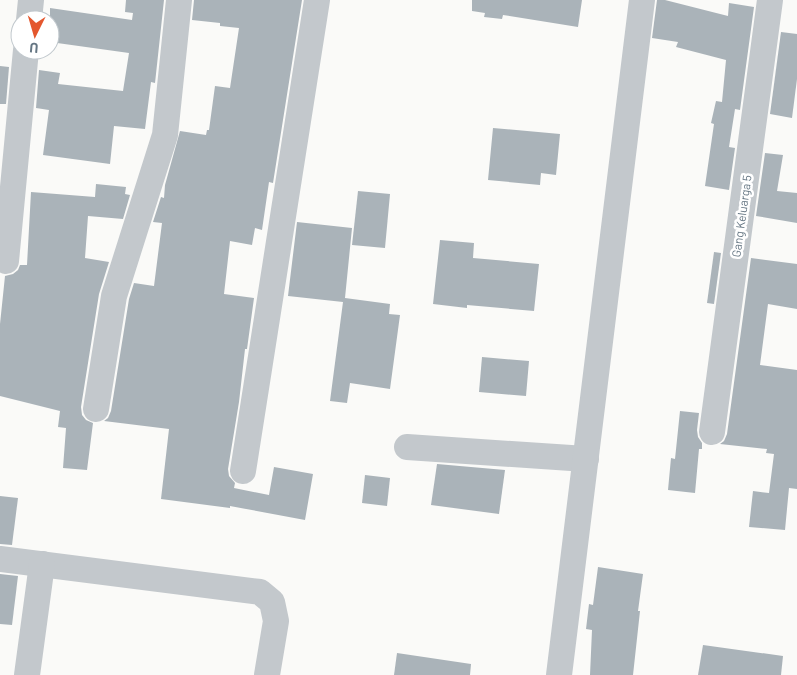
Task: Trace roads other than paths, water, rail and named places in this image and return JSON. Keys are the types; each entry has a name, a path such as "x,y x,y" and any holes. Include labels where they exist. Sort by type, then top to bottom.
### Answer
{"street":[{"path":"96,409 114,296 165,135 179,0"},
{"path":"243,471 317,0"},
{"path":"559,675 642,0"},
{"name":"Gang Keluarga 5","path":"712,432 770,0"},
{"path":"6,261 25,60"},
{"path":"407,447 586,459"},
{"path":"0,559 260,592 272,602 276,621 267,675"},
{"path":"27,675 42,564"}]}
